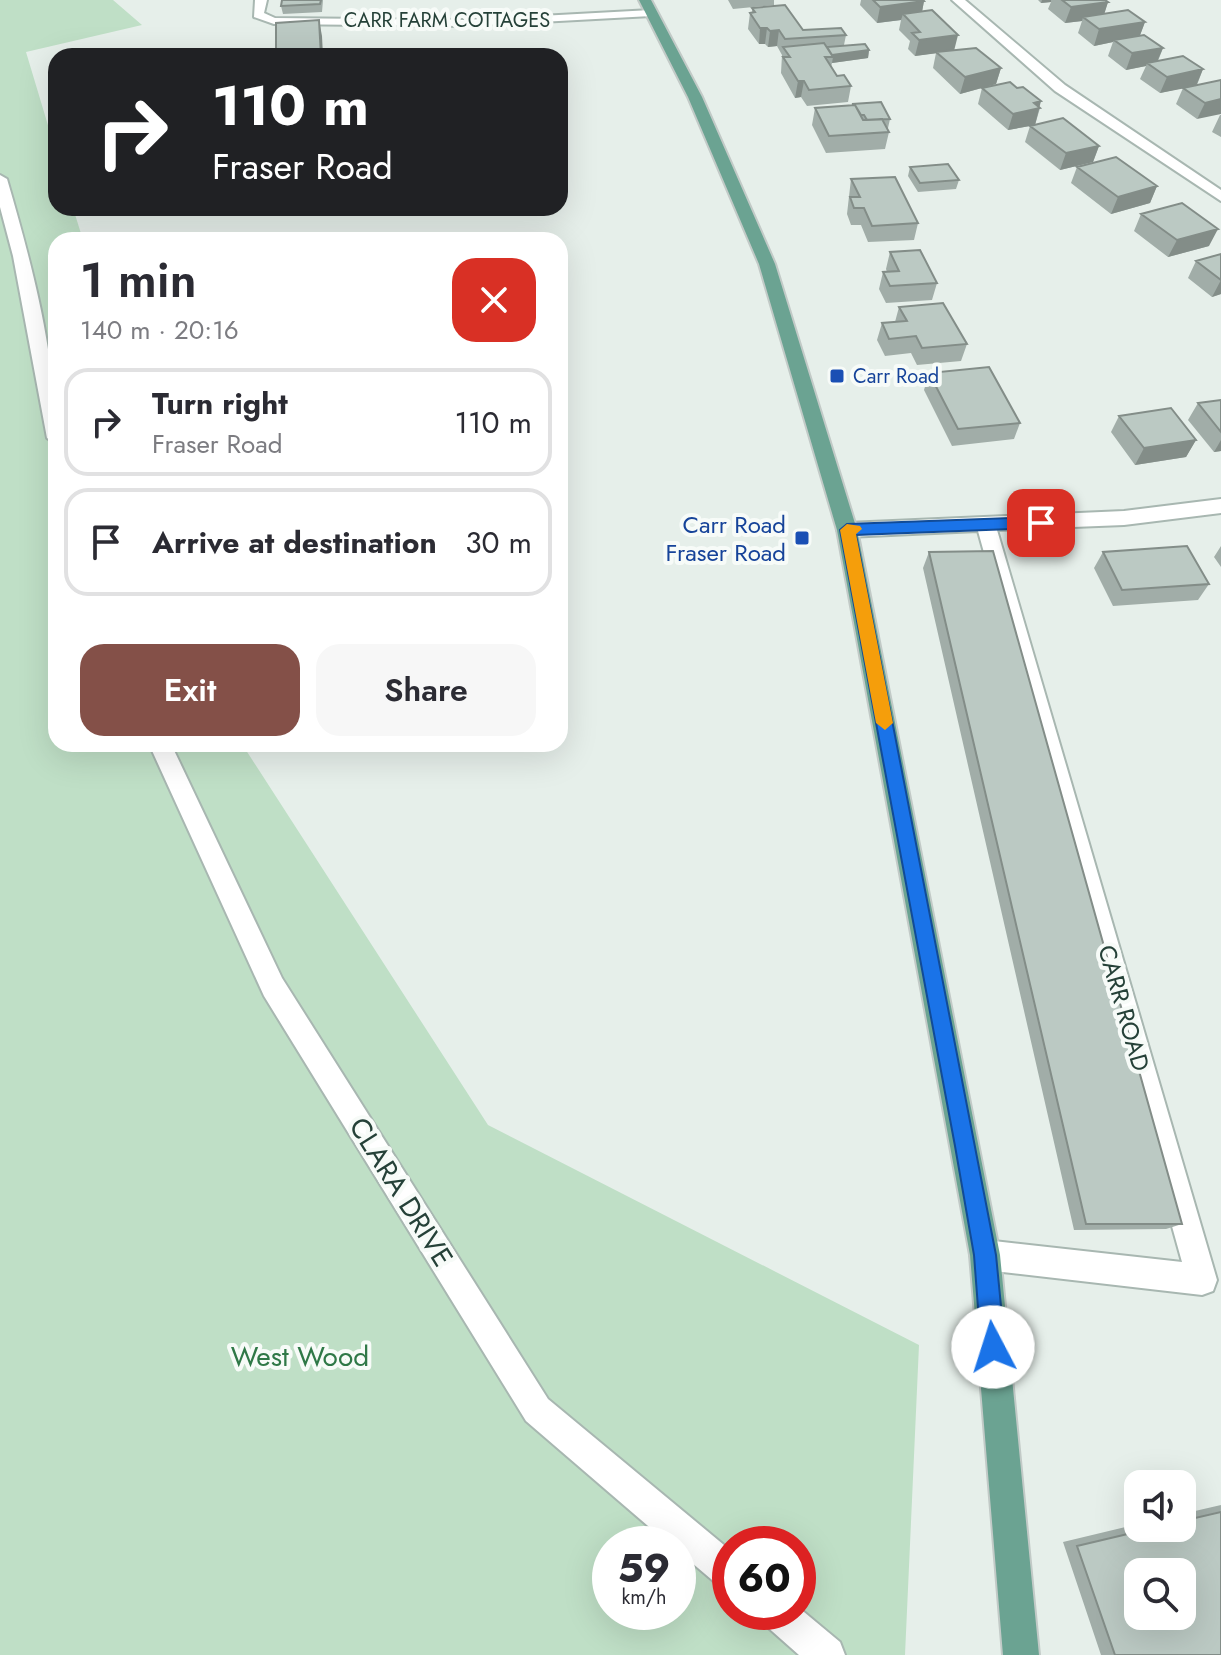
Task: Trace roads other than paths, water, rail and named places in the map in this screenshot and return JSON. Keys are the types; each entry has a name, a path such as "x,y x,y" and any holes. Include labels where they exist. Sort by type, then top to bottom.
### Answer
{"main road":[{"path":"648,7 695,97 767,264 847,530 985,1255 1021,1655"}],"street":[{"path":"958,0 1060,88 1221,197"},
{"path":"0,179 21,256 48,396"},
{"path":"847,530 1124,518 1221,506"},
{"name":"CARR ROAD","path":"985,1255 1202,1280 986,526"},
{"name":"CLARA DRIVE","path":"164,752 273,987 537,1410 712,1558"},
{"path":"797,1630 827,1655"}],"lane":[{"name":"CARR FARM COTTAGES","path":"261,0 258,15 274,21 465,23 648,7"}],"place":[{"name":"Carr Road","path":"837,376"},
{"name":"Carr Road Fraser Road","path":"802,538"}],"park label":[{"name":"West Wood","path":"300,1356"}]}
